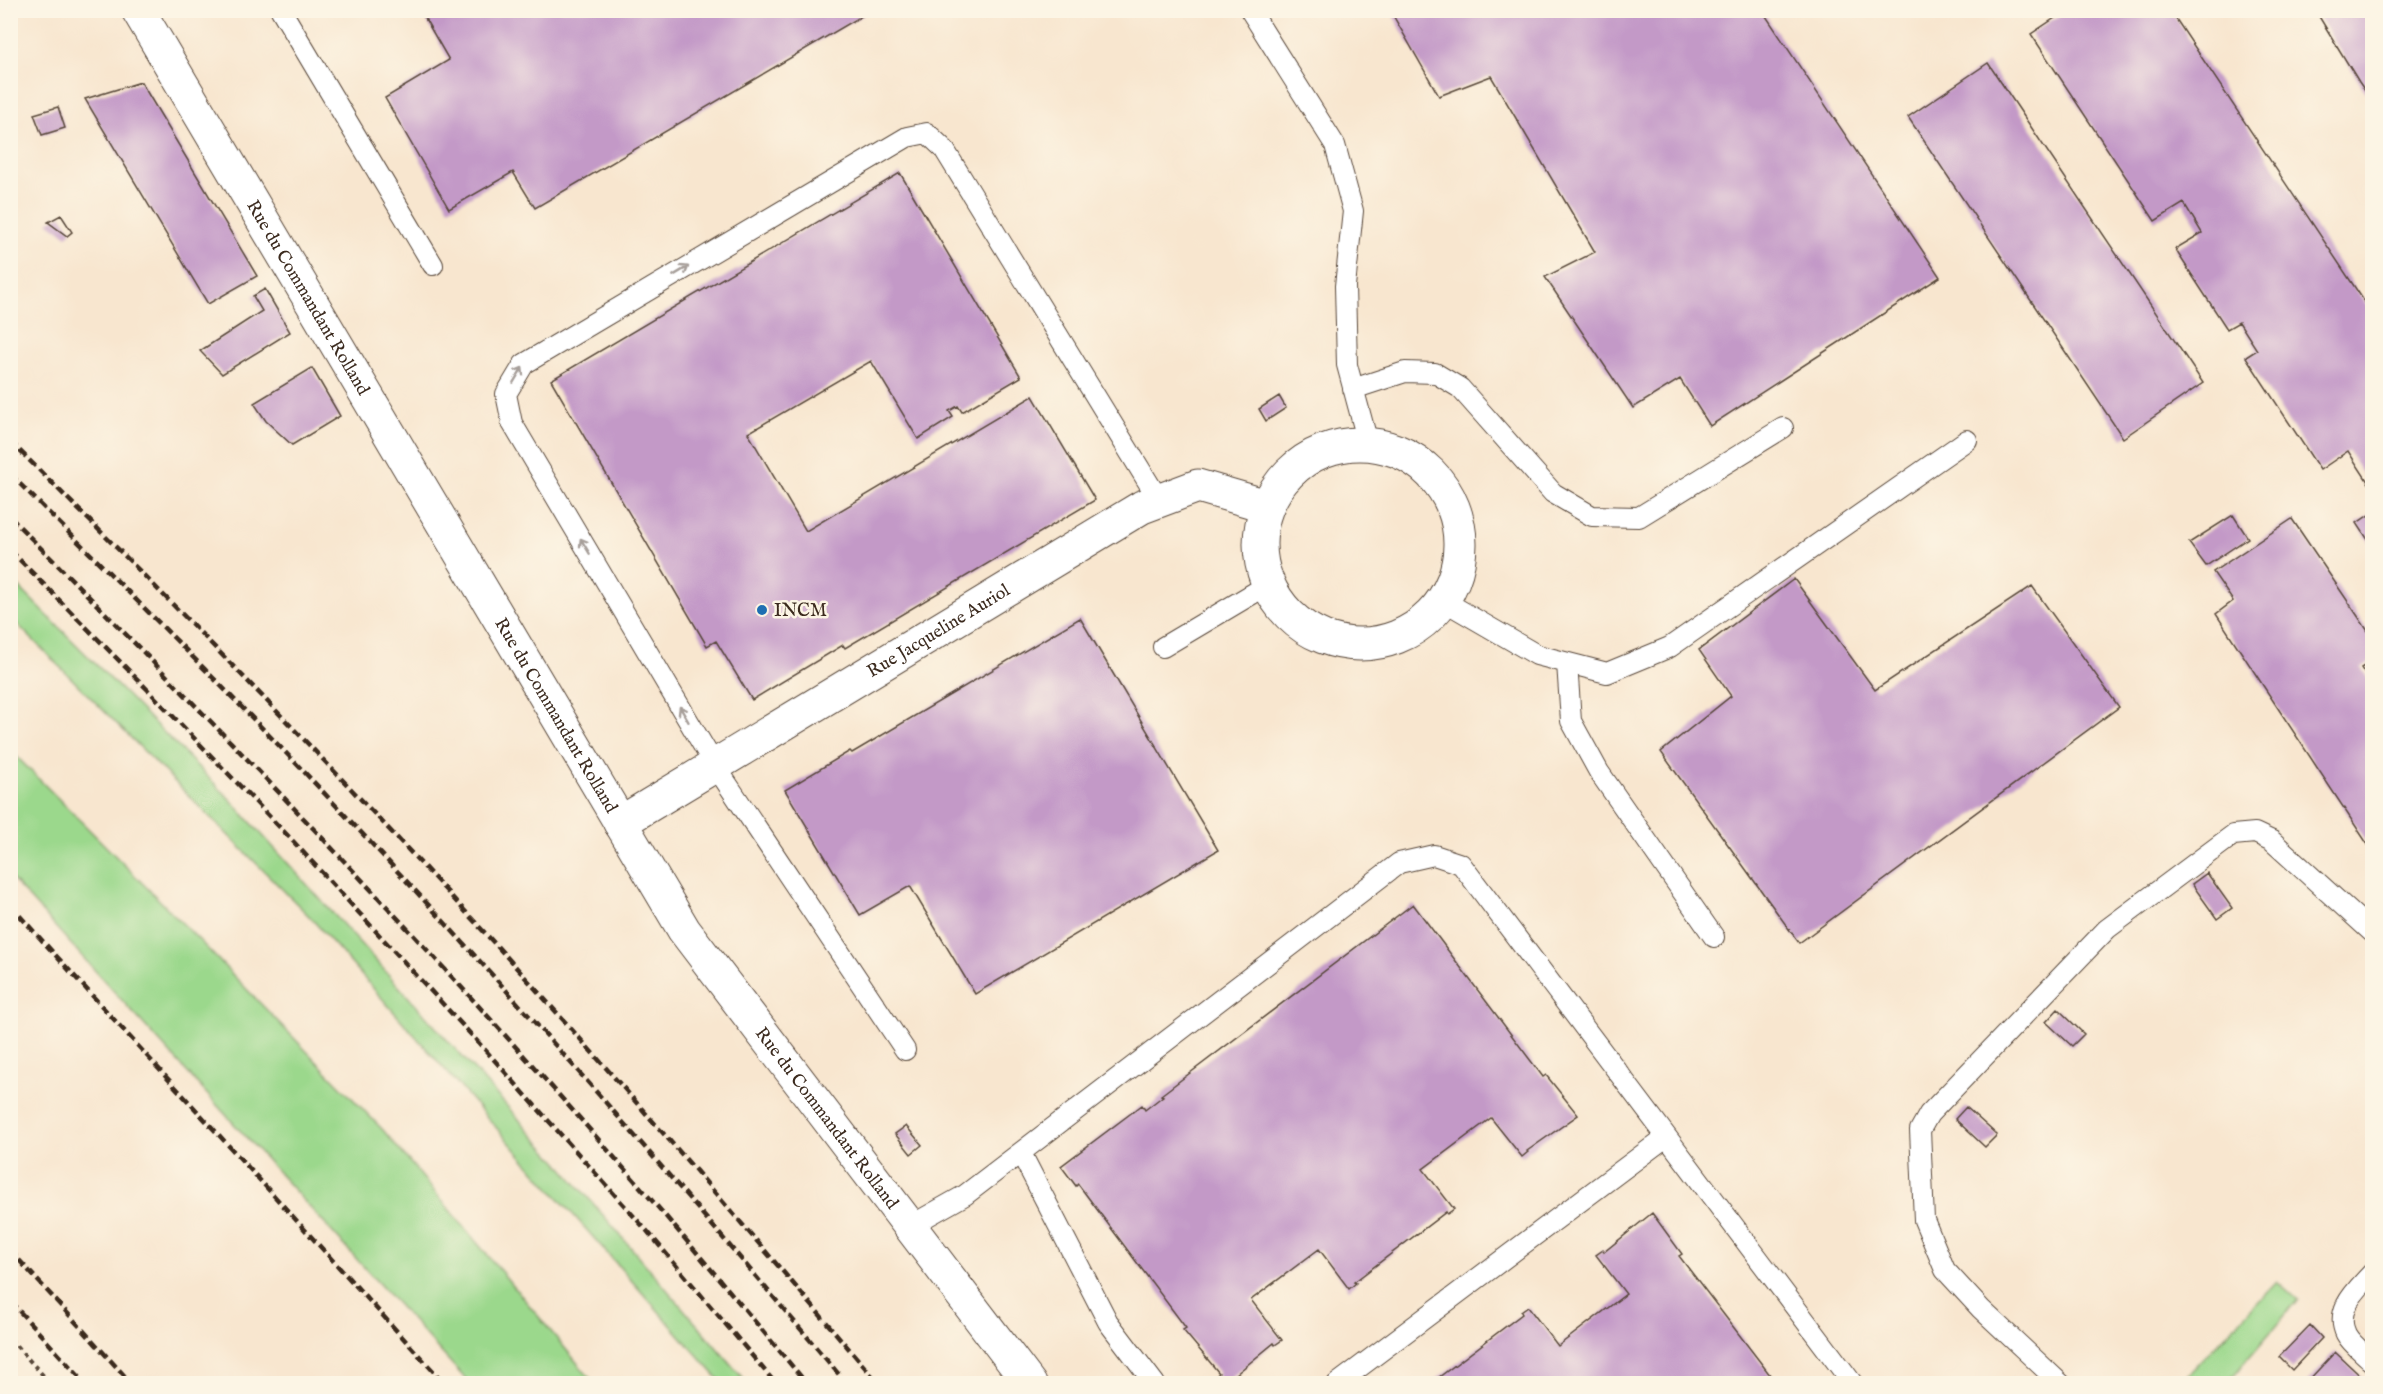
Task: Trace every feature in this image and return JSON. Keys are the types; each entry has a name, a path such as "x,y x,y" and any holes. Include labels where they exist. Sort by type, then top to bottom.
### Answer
{"street":[{"name":"Rue du Commandant Rolland","path":"138,10 684,930 1030,1383"},
{"path":"1368,443 1395,449 1419,462 1439,482 1453,505 1460,529 1460,554 1455,579 1444,600 1427,619 1407,633 1384,642 1360,645 1333,641 1308,631 1288,614 1272,592 1262,568 1259,541 1263,515 1267,506 1292,469 1315,454 1341,445 1368,443"},
{"name":"Rue Jacqueline Auriol","path":"620,823 1142,507 1198,486 1267,506"}],"lane":[{"path":"281,10 433,265"},
{"path":"1250,10 1335,145 1353,211 1345,286 1347,365 1368,443"},
{"path":"905,1050 714,764 512,423 506,394 524,364 897,142 907,137 927,133 944,149 1159,500"},
{"path":"1353,388 1405,372 1435,373 1460,388 1553,494 1592,516 1639,517 1783,428"},
{"path":"1444,600 1537,655 1607,673 1670,647 1967,440"},
{"path":"1163,647 1269,584"},
{"path":"1567,663 1571,721 1599,772 1714,937"},
{"path":"2061,1383 1981,1309 1945,1270 1924,1220 1920,1130 1929,1114 2107,929 2233,835 2255,833 2272,841 2373,932"},
{"path":"910,1226 965,1195 1399,863 1434,855 1461,864 1853,1383"},
{"path":"1337,1383 1666,1137"},
{"path":"1021,1153 1108,1322 1155,1383"},
{"path":"2373,1273 2346,1304 2342,1322 2347,1336 2373,1361"}],"path":[{"path":"10,1339 51,1383"}],"green space":[{"path":"11,579 228,797 561,1166 747,1383 722,1383 310,917 11,618"},
{"path":"11,751 383,1130 594,1383 469,1383 11,878"},
{"path":"2277,1281 2298,1300 2227,1383 2180,1383"}],"building":[{"path":"420,10 872,10 535,208 513,172 449,209 385,98 449,60"},
{"path":"1390,10 1762,10 1940,277 1710,426 1680,379 1633,408 1545,277 1595,252 1491,76 1439,96"},
{"path":"2067,10 2170,10 2372,313 2372,488 2348,451 2320,470 2246,357 2257,350 2239,322 2227,329 2175,249 2202,233 2184,203 2155,221 2031,34"},
{"path":"2315,10 2372,10 2372,101 2359,82"},
{"path":"1988,63 2203,383 2123,438 1908,117"},
{"path":"141,82 257,276 208,304 85,99"},
{"path":"58,107 65,128 42,135 34,114"},
{"path":"900,173 1021,377 962,412 958,406 949,411 953,417 918,439 871,361 748,433 806,531 1033,396 1095,500 845,648 843,645 752,700 716,641 707,646 551,380"},
{"path":"61,215 72,232 67,236 48,222"},
{"path":"265,289 290,332 222,374 200,351 262,311 253,296"},
{"path":"312,368 340,416 292,445 266,421 254,403"},
{"path":"1279,396 1286,408 1266,421 1259,409"},
{"path":"2372,513 2372,546 2357,523"},
{"path":"2233,515 2248,538 2206,566 2189,543"},
{"path":"2292,519 2372,637 2372,661 2361,668 2372,685 2372,851 2216,614 2233,601 2213,572"},
{"path":"1794,579 1875,690 2032,586 2119,707 1799,943 1661,752 1731,696 1699,650"},
{"path":"1080,618 1218,850 975,994 910,886 860,915 785,790"},
{"path":"2207,873 2232,908 2217,919 2192,884"},
{"path":"1413,904 1543,1077 1546,1075 1578,1115 1527,1151 1522,1157 1491,1118 1423,1169 1454,1209 1447,1214 1446,1212 1354,1282 1356,1283 1349,1289 1319,1249 1251,1300 1282,1340 1275,1345 1274,1343 1224,1384 1217,1375 1219,1373 1183,1330 1186,1328 1078,1184 1076,1186 1061,1166 1142,1105 1145,1110 1163,1096 1161,1095"},
{"path":"2058,1009 2084,1034 2072,1046 2046,1022"},
{"path":"1966,1107 1997,1135 1985,1147 1955,1119"},
{"path":"906,1126 922,1145 911,1154 895,1134"},
{"path":"1652,1213 1682,1254 1679,1256 1777,1384 1430,1384 1528,1307 1558,1346 1626,1294 1596,1255 1603,1250 1604,1252"},
{"path":"2310,1325 2322,1338 2292,1370 2279,1357"},
{"path":"2335,1352 2369,1384 2305,1384"}],"railway":[{"path":"10,441 148,579 418,860 632,1098 879,1384"},
{"path":"10,474 238,703 493,975 730,1246 847,1384"},
{"path":"10,517 260,772 504,1034 662,1212 807,1384"},
{"path":"10,550 291,839 488,1053 648,1232 776,1384"},
{"path":"10,905 445,1384"},
{"path":"10,1250 132,1384"},
{"path":"10,1301 86,1384"}],"place":[{"name":"INCM","path":"762,610"}]}
